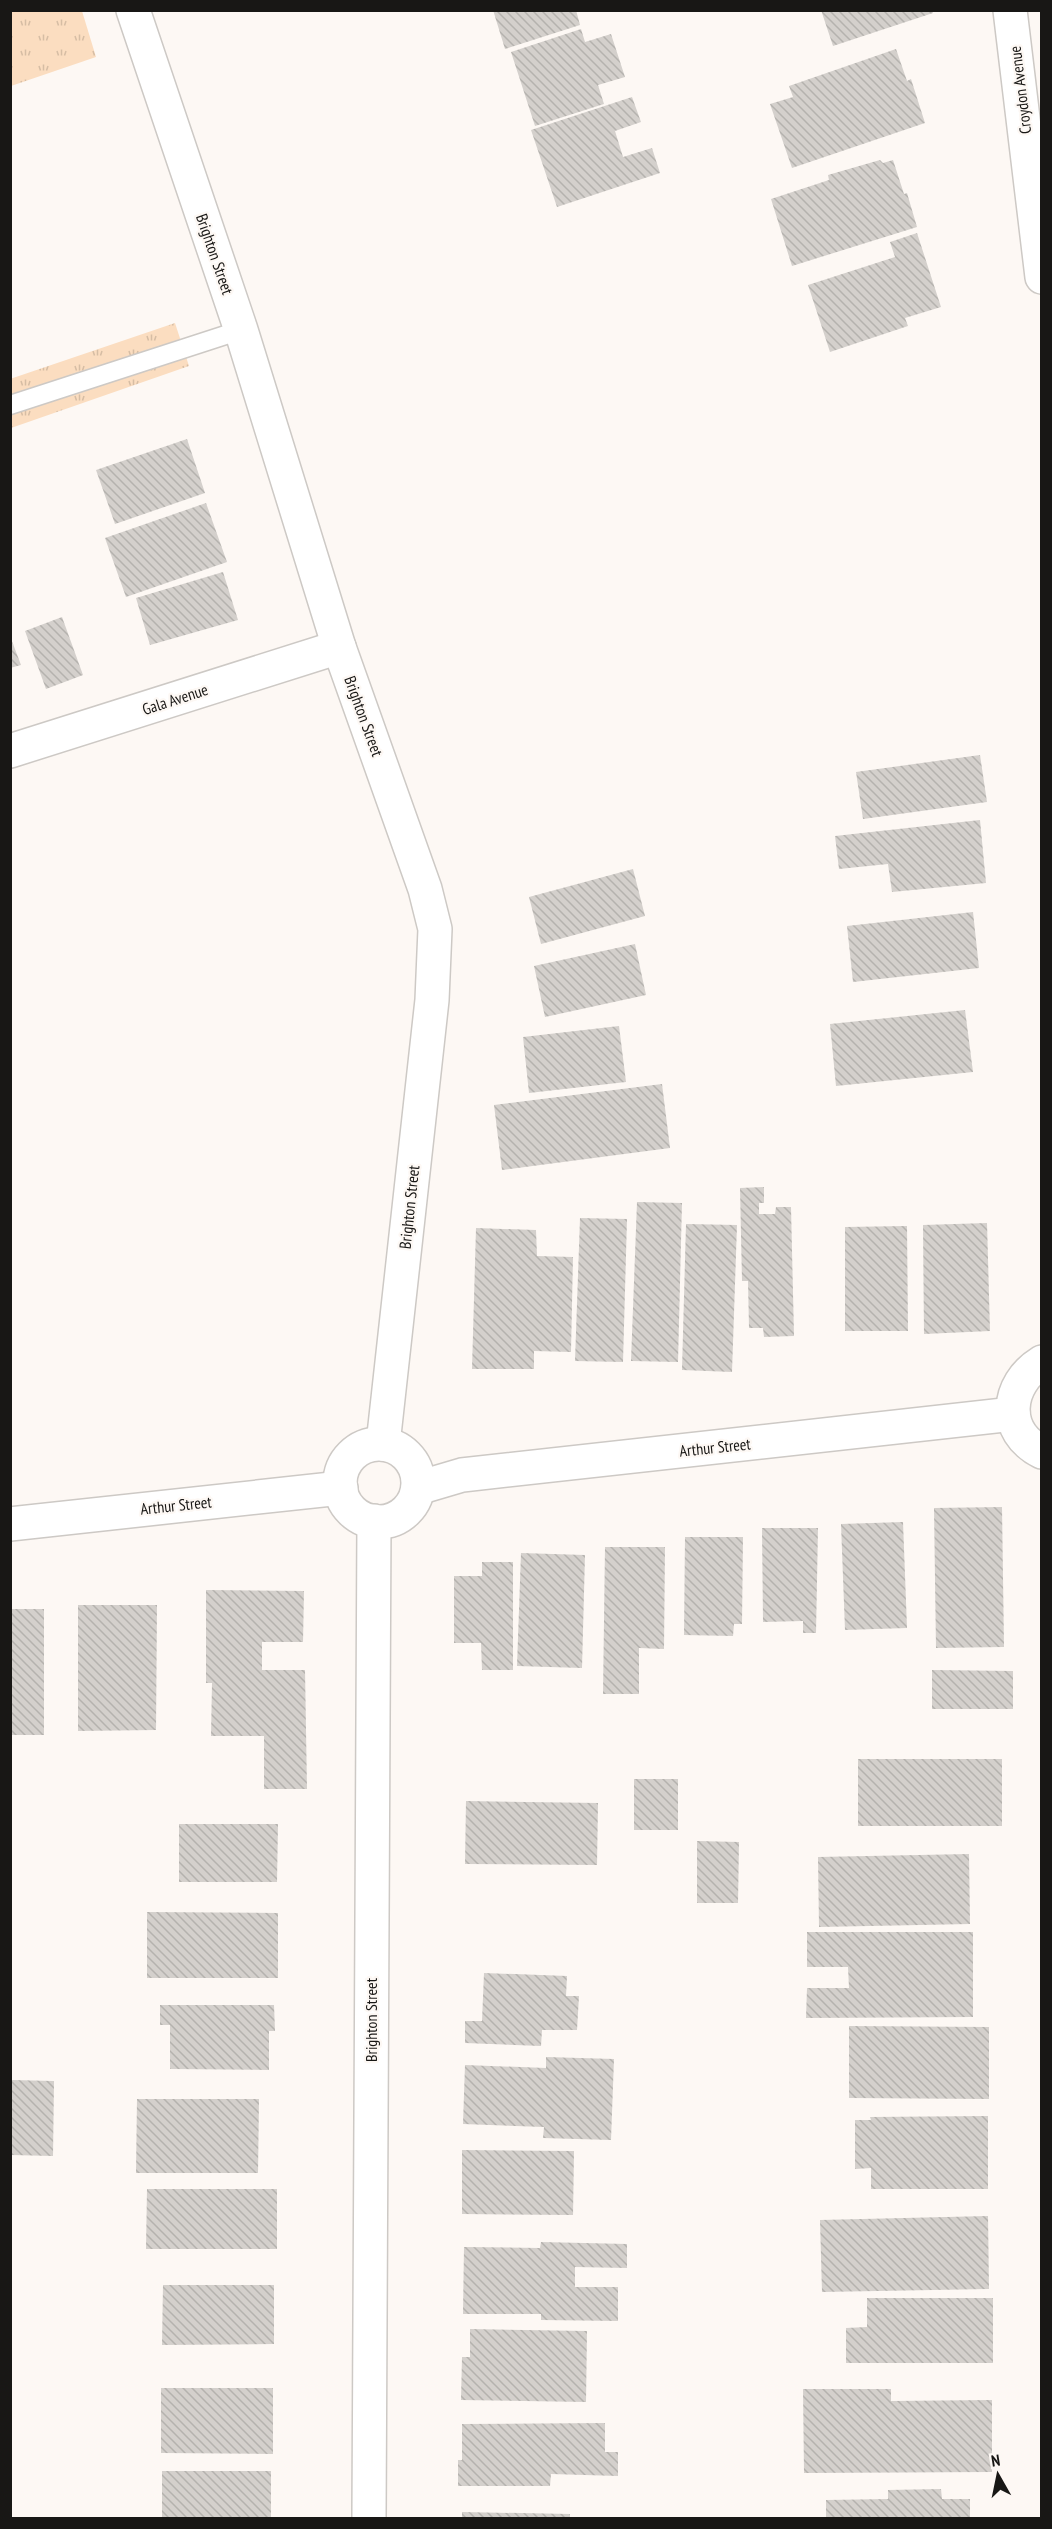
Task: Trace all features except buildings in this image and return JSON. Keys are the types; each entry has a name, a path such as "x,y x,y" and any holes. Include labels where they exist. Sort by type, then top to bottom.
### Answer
{"street":[{"name":"Brighton Street","path":"133,10 241,330 339,647 425,889 435,929 432,999 383,1444"},
{"name":"Croydon Avenue","path":"1010,10 1041,277"},
{"name":"Gala Avenue","path":"10,751 339,647"},
{"path":"1041,1362 1030,1369 1020,1381 1014,1397 1013,1414 1024,1439 1041,1452"},
{"name":"Arthur Street","path":"418,1488 462,1475 1013,1414"},
{"path":"383,1444 406,1454 414,1464 418,1475 418,1488 407,1510 397,1518 385,1522 374,1521 352,1511 345,1501 341,1488 344,1467 360,1449 371,1445 383,1444"},
{"name":"Arthur Street","path":"10,1524 341,1488"},
{"name":"Brighton Street","path":"369,2518 374,1521"}],"lane":[{"path":"10,405 241,330"}],"green space":[{"path":"10,11 82,11 96,57 11,86"},
{"path":"175,323 189,366 11,428 10,379"}]}
